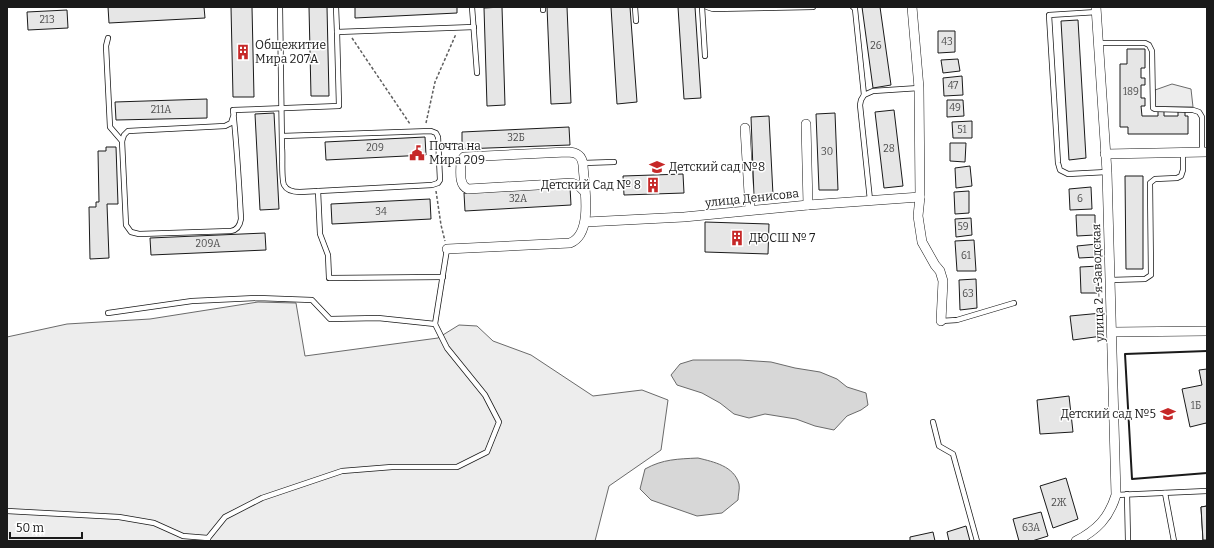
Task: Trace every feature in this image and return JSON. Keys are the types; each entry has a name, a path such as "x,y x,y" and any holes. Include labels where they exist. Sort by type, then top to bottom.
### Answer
{"street":[{"path":"912,7 919,88 920,197 918,216 922,242 940,271 943,281 941,321"},
{"name":"улица 2-я Заводская","path":"1076,541 1091,533 1096,528 1109,511 1116,494 1107,172 1096,10"},
{"path":"806,124 808,205"},
{"path":"745,128 750,210"},
{"path":"447,248 570,243 579,237 586,222 585,192 584,173 583,163 580,156 573,152 463,157 461,160 461,183 468,189 572,183 579,180 584,173"},
{"path":"1105,154 1205,152"},
{"path":"572,183 579,186 585,192"},
{"name":"улица Денисова","path":"586,222 684,217 808,205 920,197"},
{"path":"1112,332 1207,331"}],"lane":[{"path":"280,7 281,108 282,136 284,182 286,187 293,192 435,184 438,183 440,177 438,135 434,131 282,136"},
{"path":"234,114 241,219 238,227 231,231 140,234 131,232 126,225 122,141 124,135 128,131 225,126 232,123 234,114 233,110 339,106 336,7"},
{"path":"472,7 477,73"},
{"path":"635,7 636,20"},
{"path":"702,7 705,56"},
{"path":"707,7 711,9 813,7"},
{"path":"852,7 854,9 864,96"},
{"path":"1096,10 1049,16 1059,168 1068,174 1107,172"},
{"path":"337,32 474,27"},
{"path":"108,38 106,46 110,127 122,141"},
{"path":"1099,44 1149,44 1152,51 1153,108 1193,110 1199,112 1202,117 1205,152"},
{"path":"870,200 860,105 861,100 864,96 873,91 919,88"},
{"path":"225,126 230,128 235,135"},
{"path":"1110,280 1145,279 1151,275 1150,183 1155,179 1175,179 1181,176 1183,170 1183,152"},
{"path":"583,163 614,162"},
{"path":"318,191 320,234 328,255 329,278 443,277"},
{"path":"7,511 119,517 154,523 183,536 208,539 226,517 262,498 342,472 392,467 457,467 487,452 499,422 485,395 447,348 435,324 447,248"},
{"path":"108,313 192,301 258,298 312,300 330,319 378,318 435,324"},
{"path":"941,321 957,320 1014,303"},
{"path":"933,422 939,446 953,454 977,541"},
{"path":"1116,494 1207,491"},
{"path":"1165,493 1174,541"},
{"path":"1127,494 1128,541"}],"path":[{"path":"424,131 435,82 459,27"},
{"path":"348,31 415,131"},
{"path":"435,184 441,225 447,248"}],"shaded area":[{"path":"1172,84 1191,89 1193,107 1154,107 1155,90"},
{"path":"258,302 296,303 305,356 438,338 459,325 477,326 493,341 531,355 593,396 642,390 668,400 661,450 609,486 595,541 7,541 7,337 67,324 150,319"},
{"path":"693,360 740,360 771,362 820,372 837,379 847,387 866,393 868,405 847,416 834,430 815,426 796,419 765,414 749,418 734,414 720,403 702,393 677,385 671,375 680,364"},
{"path":"698,458 710,461 728,469 733,473 739,484 738,500 722,513 697,516 651,500 640,489 645,469 664,461"}],"building":[{"path":"108,7 204,7 205,18 109,23"},
{"name":"Общежитие Мира 207А","path":"231,7 252,7 254,97 233,97"},
{"path":"309,7 327,7 329,96 311,96"},
{"path":"355,7 457,7 457,13 355,18"},
{"path":"502,7 505,105 487,106 484,8"},
{"path":"547,7 567,7 571,103 551,104"},
{"path":"611,7 630,7 637,102 617,104"},
{"path":"678,7 695,7 701,98 684,99"},
{"path":"862,7 880,7 891,85 873,88"},
{"path":"67,10 68,28 28,30 27,12"},
{"path":"1078,20 1086,158 1069,160 1061,21"},
{"path":"938,31 955,31 955,52 938,53"},
{"path":"1127,49 1145,49 1145,68 1141,68 1141,78 1145,78 1145,85 1141,85 1141,98 1145,98 1145,106 1141,106 1142,116 1158,116 1158,111 1164,111 1164,116 1178,116 1178,111 1185,111 1185,116 1188,116 1188,134 1128,134 1128,127 1120,127 1120,64 1127,64"},
{"path":"958,59 960,71 943,73 941,60"},
{"path":"962,76 963,95 944,96 943,78"},
{"path":"207,99 207,118 116,120 115,102"},
{"path":"947,100 963,100 964,116 947,117"},
{"path":"894,110 903,186 884,188 875,112"},
{"path":"274,113 279,209 260,210 255,114"},
{"path":"835,113 838,190 819,190 816,114"},
{"path":"769,116 773,195 754,196 751,117"},
{"path":"972,121 972,138 953,138 952,122"},
{"path":"569,127 570,145 462,149 462,132"},
{"path":"425,137 426,155 326,160 325,142"},
{"path":"950,143 966,143 965,162 950,161"},
{"path":"106,147 116,147 118,204 107,204 109,258 90,259 89,207 96,207 96,202 99,202 98,151 106,151"},
{"path":"970,166 972,186 956,188 955,168"},
{"name":"Детский Сад № 8","path":"683,174 684,193 624,195 623,176"},
{"path":"1125,176 1143,176 1143,269 1126,269"},
{"path":"570,187 571,205 465,211 464,193"},
{"path":"1091,187 1092,209 1070,210 1069,189"},
{"path":"969,191 969,213 955,214 954,192"},
{"path":"430,199 431,219 332,224 331,204"},
{"path":"1076,215 1095,215 1095,235 1077,236"},
{"path":"971,218 972,235 956,237 955,219"},
{"name":"ДЮСШ № 7","path":"705,222 769,224 768,254 705,252"},
{"path":"265,233 266,250 151,255 150,238"},
{"path":"974,240 976,271 957,271 955,241"},
{"path":"1097,244 1098,257 1079,258 1077,246"},
{"path":"1099,266 1098,293 1081,293 1080,267"},
{"path":"976,279 977,308 960,310 959,280"},
{"path":"1102,313 1102,336 1073,340 1070,316"},
{"path":"1207,369 1207,426 1206,423 1190,427 1182,389 1202,385 1199,370"},
{"path":"1069,396 1073,432 1040,434 1037,400"},
{"path":"1066,478 1078,519 1053,528 1040,486"},
{"path":"1207,506 1207,540 1203,540 1201,507"},
{"path":"1207,506 1207,540 1203,540 1201,507"},
{"path":"1041,512 1048,536 1032,541 1019,541 1013,519"},
{"path":"966,526 970,541 949,541 947,532"},
{"path":"933,532 935,541 910,541 910,537"}],"wall":[{"path":"1207,351 1125,354 1132,479 1207,473"}],"place":[{"name":"Общежитие Мира 207А","path":"243,52"},
{"name":"Почта на Мира 209","path":"417,153"},
{"name":"Детский сад №8","path":"657,167"},
{"name":"Детский Сад № 8","path":"653,185"},
{"name":"ДЮСШ № 7","path":"737,238"},
{"name":"Детский сад №5","path":"1168,414"}]}
